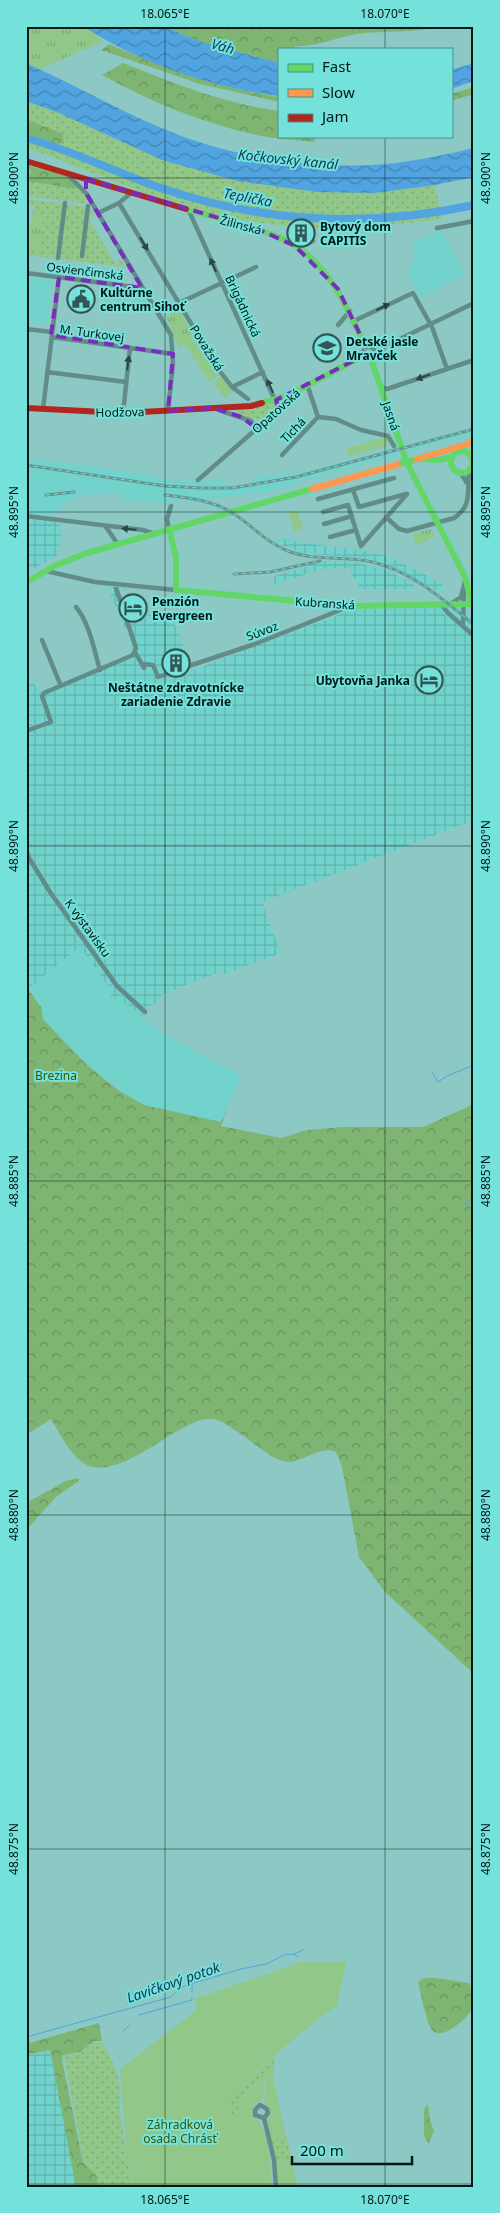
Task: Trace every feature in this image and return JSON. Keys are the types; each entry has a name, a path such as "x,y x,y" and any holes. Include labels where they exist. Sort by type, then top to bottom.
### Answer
{"street":[{"path":"26,162 64,171"},
{"name":"Žilinská","path":"64,171 189,212 260,230 282,238 295,246 324,272 338,289 366,347"},
{"name":"Považská","path":"64,171 86,193 171,335 173,354 168,411"},
{"path":"86,178 86,193"},
{"path":"98,213 119,203 131,193"},
{"path":"58,258 65,203"},
{"name":"Považská","path":"119,203 219,370 232,387 248,399"},
{"path":"82,256 88,206"},
{"name":"Brigádnická","path":"189,212 279,409"},
{"path":"437,228 474,221"},
{"path":"302,246 313,240"},
{"path":"178,303 256,267"},
{"name":"Osvienčimská","path":"26,273 142,288"},
{"name":"M. Turkovej","path":"43,409 59,277"},
{"path":"354,321 413,293 430,324 447,369"},
{"path":"374,351 371,347 366,347 363,350 367,357 374,355 374,351 474,303"},
{"path":"338,325 350,311"},
{"path":"26,329 52,334"},
{"name":"M. Turkovej","path":"52,334 173,354"},
{"name":"M. Turkovej","path":"123,413 130,348"},
{"name":"Opatovská","path":"198,480 279,409 294,392 306,384 367,357"},
{"name":"Jasná","path":"367,357 381,388 412,473 465,577 470,603"},
{"path":"381,388 388,389 474,360"},
{"path":"47,372 126,382"},
{"path":"232,387 263,372"},
{"name":"Tichá","path":"306,384 318,418"},
{"name":"Hodžova","path":"26,408 123,413 168,411 251,406 276,400 294,392"},
{"name":"Hodžova","path":"213,408 245,418 251,421 257,428"},
{"name":"Tichá","path":"282,455 318,418 346,421 361,430 388,436 394,446"},
{"path":"26,583 44,570 117,543 474,442"},
{"path":"387,518 395,527 404,531 454,518 464,509 469,498 468,483 472,456 459,452 452,461"},
{"path":"414,460 452,461 468,483"},
{"path":"460,472 470,469"},
{"path":"318,499 394,478"},
{"path":"323,512 348,505 361,548 407,494 359,507 353,490"},
{"path":"392,498 394,510"},
{"path":"172,506 167,519 176,557 176,590"},
{"path":"26,516 143,530 152,533"},
{"path":"324,524 352,516"},
{"path":"106,527 117,543"},
{"path":"330,537 356,530"},
{"name":"Kubranská","path":"44,570 89,581 350,606 470,603"},
{"path":"450,603 459,599 464,591 465,577"},
{"name":"Súvoz","path":"115,584 136,652 144,666 153,665 158,677 255,644 350,606"},
{"path":"463,624 462,614 470,603 464,591"},
{"path":"441,604 447,612 463,624 474,636"},
{"path":"76,607 97,655 100,670"},
{"path":"42,640 61,686"},
{"path":"26,731 51,722 42,696 44,693 131,658 136,652"},
{"name":"K výstavisku","path":"26,849 38,874 66,915 118,986 145,1012"},
{"path":"264,2118 274,2160 276,2187"}],"highlighted area":[{"path":"86,179 260,230 295,246 338,289 366,347 361,351 363,356 276,400 279,409 257,428 239,416 213,408 168,411 173,354 51,335 59,277 142,288 86,193"}],"shaded area":[{"path":"442,231 465,275 420,297 408,275 416,254 410,243"},
{"path":"26,277 53,280 47,325 26,322"},
{"path":"474,427 474,434 331,473 326,476 299,481 292,486 263,493 207,498 206,500 229,508 223,510 203,503 173,498 167,504 124,499 120,494 90,494 73,498 48,517 26,514 26,458 144,474 172,481 225,480 226,485 239,485 250,484 255,478 263,476 299,472 339,463"},
{"path":"26,514 48,517 62,527 58,555 26,573"},
{"path":"279,537 303,543 360,550 387,556 432,578 443,585 444,591 441,593 388,564 356,557 307,554 278,543"},
{"path":"350,561 389,571 414,584 414,589 360,589 356,578 352,578 350,568 322,569 273,585 275,576 320,562"},
{"path":"107,587 131,589 121,593 131,621 151,614 162,618 171,615 193,670 353,609 436,608 474,636 474,820 262,902 281,953 224,974 222,971 161,995 159,1002 147,1007 142,1016 131,1007 110,996 112,992 80,947 29,988 26,986 26,668 35,686 44,690 128,656 132,644"},
{"path":"457,605 474,620 474,636 435,608"},
{"path":"80,947 112,992 110,996 131,1007 149,1023 176,1041 241,1076 221,1122 159,1110 149,1105 144,1105 128,1096 86,1064 43,1019 41,1007 29,988"},
{"path":"50,2050 76,2187 26,2187 26,2056"}],"green space":[{"path":"26,26 83,26 104,41 40,69 26,63"},
{"path":"163,26 441,26 421,30 350,35 318,44 294,46 295,48 278,48 278,63 198,41"},
{"path":"109,44 150,61 213,83 278,97 278,102 200,84 101,50"},
{"path":"123,63 219,98 278,111 278,138 314,138 315,142 281,139 261,136 199,119 140,95 102,75"},
{"path":"474,87 474,94 452,101 452,94"},
{"path":"26,101 59,113 375,193 435,185 442,219 372,226 325,228 255,222 202,210 148,194 26,148"},
{"path":"26,119 63,134 63,142 59,144 26,134"},
{"path":"26,165 53,172 69,179 81,190 87,199 85,203 26,196"},
{"path":"26,165 64,175 75,183 76,189 29,181 31,170 27,168 26,171"},
{"path":"26,199 90,209 94,216 91,217 90,221 115,263 118,263 119,257 125,267 26,255 26,225 31,226 34,204 26,203"},
{"path":"32,216 43,217 39,250 26,248 26,227 31,227"},
{"path":"177,306 194,336 193,339 179,348 167,318"},
{"path":"193,339 205,357 197,363 185,345"},
{"path":"206,357 219,375 210,382 197,364"},
{"path":"221,376 234,391 225,398 213,384"},
{"path":"275,404 277,409 261,419 252,418 234,411"},
{"path":"387,437 389,445 370,451 367,442"},
{"path":"366,443 368,451 349,457 346,448"},
{"path":"297,510 303,528 294,531 288,513"},
{"path":"431,529 435,536 416,546 412,534"},
{"name":"Brezina","path":"26,986 41,1007 43,1019 86,1064 118,1090 144,1105 221,1122 228,1107 221,1126 281,1138 307,1130 343,1127 423,1127 474,1104 474,1674 385,1592 359,1557 342,1467 336,1452 325,1450 295,1461 281,1461 272,1457 233,1428 210,1419 188,1425 119,1464 93,1467 77,1458 51,1419 26,1435"},
{"path":"77,1478 79,1481 56,1497 26,1530 26,1503 66,1481"},
{"name":"Záhradková osada Chrásť","path":"302,1962 346,1962 337,2005 298,2035 228,2097 233,2117 240,2116 236,2100 265,2079 262,2101 255,2103 251,2113 261,2125 268,2147 272,2187 133,2187 127,2156 120,2069 197,2010 194,1999"},
{"path":"424,1978 469,1983 474,2001 471,2011 456,2026 443,2033 437,2033 430,2027 418,1982"},
{"path":"99,2023 102,2041 94,2041 80,2052 63,2055 62,2060 83,2162 96,2175 99,2187 76,2187 50,2050 26,2055 26,2044"},
{"path":"94,2042 103,2043 116,2070 120,2085 120,2113 132,2187 99,2187 96,2175 84,2162 64,2056 80,2053"},
{"path":"275,2057 274,2071 236,2100 241,2116 232,2118 228,2097"},
{"path":"272,2073 286,2136 271,2140 268,2124 270,2108 264,2102 267,2077"},
{"path":"428,2104 430,2120 434,2131 429,2143 424,2135 424,2109"},
{"path":"286,2136 292,2160 280,2161 277,2165 271,2140"},
{"path":"292,2160 298,2187 278,2187 278,2162"}],"water":[{"path":"83,26 163,26 198,41 278,63 278,96 229,87 177,72 105,39"},
{"path":"26,63 171,132 220,148 270,159 321,165 372,165 398,163 474,148 474,177 435,185 375,193 317,192 237,181 162,160 59,113 26,101"},
{"path":"474,63 474,81 452,89 452,70"}],"waterway":[{"name":"Teplička","path":"26,138 60,149 127,176 199,200 277,215 355,219 395,217 474,205"},
{"path":"432,1072 438,1082 447,1076 474,1065"},
{"path":"470,1211 466,1209 466,1203 474,1197"},
{"path":"294,1954 303,1950"},
{"name":"Lavičkový potok","path":"26,2037 171,1997 180,1988 187,1985 241,1969 266,1964 284,1955 294,1954 297,1957"},
{"name":"Lavičkový potok","path":"192,1992 192,1982 217,1971 222,1963"},
{"path":"127,2004 133,1992"},
{"path":"139,2015 192,2000 192,1998"},
{"path":"123,2031 130,2025"},
{"path":"94,2027 100,2027"}],"railway":[{"path":"26,465 165,486 233,488 296,477 474,429"},
{"path":"46,495 74,492"},
{"path":"165,495 199,500 223,508 272,543 297,554 367,561 396,570 424,586 474,625"},
{"path":"234,574 270,572 320,561"}],"traffic: fast":[{"path":"186,209 259,230 297,246 310,257 333,284 351,315 366,347"},
{"path":"262,403 287,396 363,356"},
{"path":"371,359 407,463 465,577 472,604"},
{"path":"462,451 470,454 473,462 470,470 462,473 454,470 451,462 454,454 462,451"},
{"path":"420,459 439,460 452,457"},
{"path":"403,463 411,461"},
{"path":"26,583 54,566 87,553 312,489"},
{"path":"169,529 176,557 176,590 350,606 474,604"}],"traffic: slow":[{"path":"411,461 474,442"},
{"path":"312,489 403,463"}],"traffic: jam":[{"path":"26,161 186,209"},
{"path":"26,408 123,413 251,406 262,403"}],"place":[{"name":"Bytový dom CAPITIS","path":"301,233"},
{"name":"Kultúrne centrum Sihoť","path":"81,299"},
{"name":"Detské jasle Mravček","path":"327,348"},
{"name":"Penzión Evergreen","path":"133,608"},
{"name":"Neštátne zdravotnícke zariadenie Zdravie","path":"176,663"},
{"name":"Ubytovňa Janka","path":"429,680"}],"water label":[{"name":"Váh","path":"223,46"},
{"name":"Kočkovský kanál","path":"288,159"}]}
